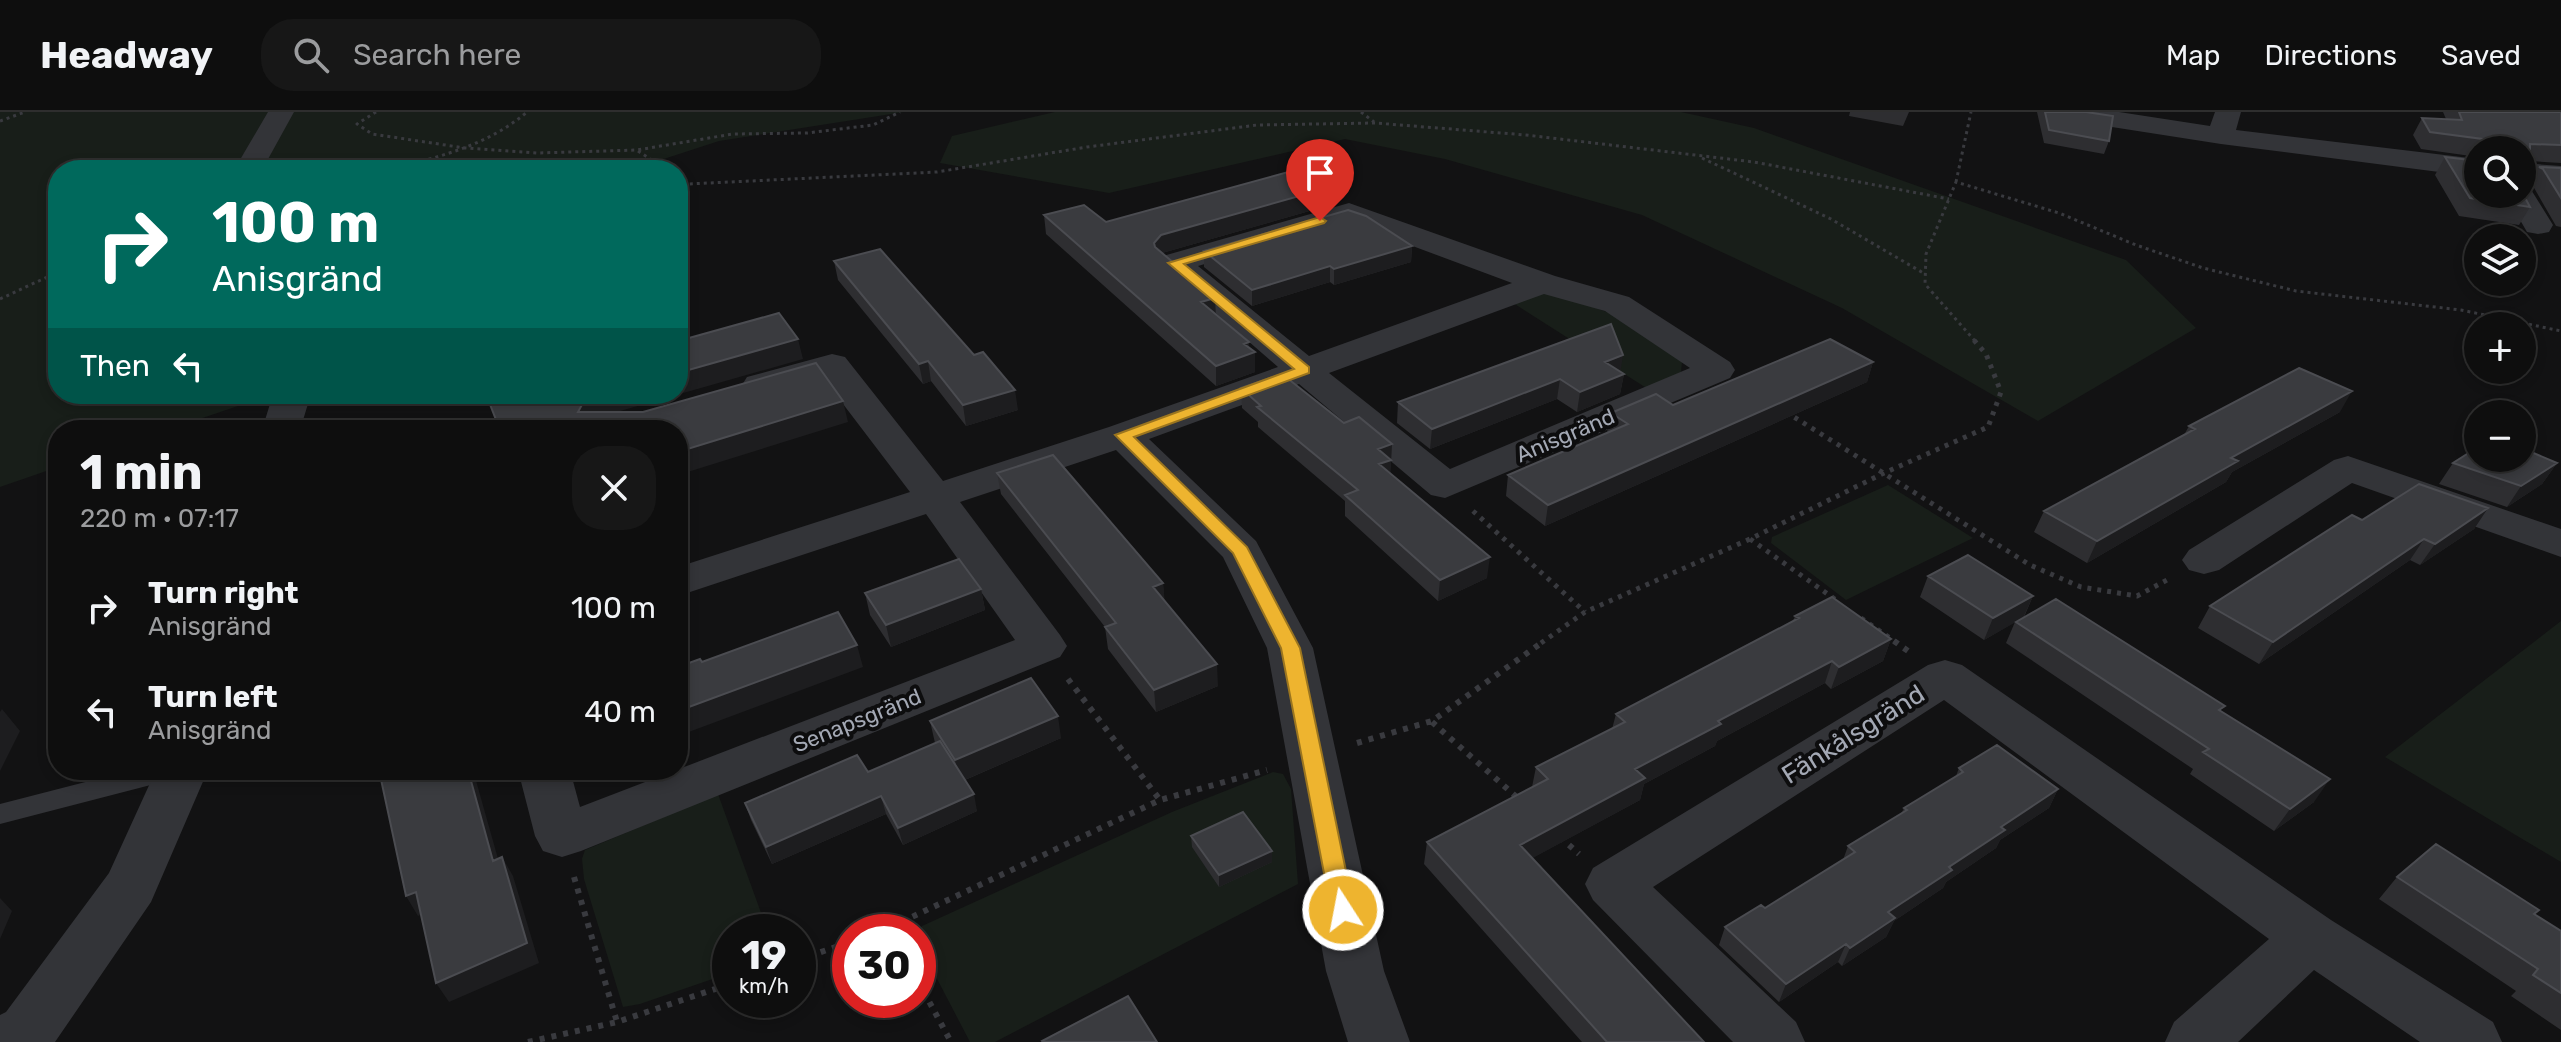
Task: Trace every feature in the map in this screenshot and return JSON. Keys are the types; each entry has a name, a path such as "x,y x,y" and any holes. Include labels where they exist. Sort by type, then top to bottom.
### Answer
{"street":[{"path":"254,160 281,112"},
{"path":"2067,112 2225,124 2464,166"},
{"path":"2536,173 2561,175"},
{"path":"2528,208 2538,225"},
{"name":"Anisgränd","path":"1349,212 1543,283 1617,304 1717,370 1445,486 1174,263 1349,212"},
{"path":"688,579 1123,435 1543,283"},
{"path":"727,395 832,365 935,497 1044,646"},
{"path":"1123,435 1241,551 1290,648 1355,971 1379,1042"},
{"path":"2204,560 2348,468 2561,544"},
{"name":"Senapsgränd","path":"562,836 1044,646"},
{"name":"Fänkålsgränd","path":"1613,884 1945,677 2311,937 2471,1042"},
{"path":"8,1042 28,1031 131,886 178,780"},
{"path":"547,780 562,836"},
{"path":"1613,884 1774,1042"},
{"path":"2196,1042 2311,937"}],"lane":[{"path":"0,814 131,780"}],"path":[{"path":"0,121 25,112"},
{"path":"376,112 357,124 372,134 465,148 537,153 637,150 733,134 807,133 873,125 900,112"},
{"path":"423,160 465,148 511,128 527,112"},
{"path":"1361,112 1375,123"},
{"path":"923,914 1160,800 1432,721 1585,612 1750,539 1884,473 1923,459 1988,427 2001,392 1986,354 1925,284 1926,254 1956,182 1971,112"},
{"path":"688,184 937,172 1102,145 1257,125 1375,123 1526,135 1754,162 1949,199"},
{"path":"637,150 652,160"},
{"path":"1697,156 1831,219 1925,274"},
{"path":"1956,182 2059,213 2136,245 2234,276 2296,291 2461,310 2561,331"},
{"path":"0,299 48,277"},
{"path":"1781,410 2030,565 2081,587 2137,596 2204,560"},
{"path":"1445,486 1585,612"},
{"path":"1750,539 1841,604"},
{"path":"1854,613 1945,677"},
{"path":"1044,646 1160,800"},
{"path":"1432,721 1522,803"},
{"path":"1556,833 1613,884"},
{"path":"562,836 617,1022"},
{"path":"528,1042 617,1022 712,990"},
{"path":"936,1014 951,1042"}],"shaded area":[{"path":"0,112 904,112 719,141 661,160 270,160 246,151 240,160 48,160 48,404 238,406 197,420 48,420 48,470 0,487"},
{"path":"1055,112 1681,112 1754,128 2126,260 2196,328 2038,421 1842,308 1642,215 1445,159 1345,139 1109,193 940,163 952,136"},
{"path":"1548,289 1609,313 1682,362 1681,372 1648,389 1510,301"},
{"path":"1888,485 1973,538 1846,600 1771,543 1772,537"},
{"path":"2561,621 2561,862 2385,757"},
{"path":"1273,772 1283,774 1291,789 1298,884 995,1042 970,1042 936,977 936,920 1172,812"},
{"path":"718,794 761,914 712,914 712,979 623,1007 584,879 582,859 585,850"}],"building":[{"path":"2045,112 2086,112 2113,116 2109,141 2049,130"},
{"path":"2459,112 2561,112 2561,145 2536,144 2536,136 2464,137 2430,132 2422,118 2462,120"},
{"path":"2445,157 2464,159 2464,188"},
{"path":"2539,167 2561,168 2561,198 2543,169"},
{"path":"1299,169 1328,188 1161,235 1154,243 1215,298 1201,302 1249,342 1244,344 1255,352 1216,366 1044,215 1084,205 1106,222"},
{"path":"1348,210 1366,216 1412,246 1334,269 1330,266 1252,290 1204,251"},
{"path":"880,249 974,355 983,352 1015,390 963,405 928,361 919,364 834,261"},
{"path":"779,313 798,339 688,370 688,338"},
{"path":"1611,324 1623,355 1605,362 1624,374 1580,392 1560,379 1432,429 1398,402"},
{"path":"1830,339 1873,362 1548,505 1508,475 1628,424 1611,413 1656,394 1673,405"},
{"path":"816,363 843,401 688,449 688,420 496,420 490,404 582,404 578,412 643,412 671,404 688,404 688,399"},
{"path":"2299,368 2352,391 2231,458 2238,461 2097,541 2044,511 2195,429 2189,426"},
{"path":"1282,374 1344,423 1359,417 1392,444 1378,449 1391,460 1379,464 1490,557 1440,580 1345,495 1358,490 1257,407 1261,406 1241,388"},
{"path":"2536,454 2557,463 2521,486 2480,472 2536,472"},
{"path":"1053,455 1163,583 1153,587 1217,664 1154,690 1105,627 1116,623 997,473"},
{"path":"2464,456 2464,467 2453,463"},
{"path":"2419,484 2488,508 2435,544 2424,539 2273,642 2210,606 2352,515 2362,520"},
{"path":"1968,555 2033,596 1993,618 1928,576"},
{"path":"959,559 981,589 886,625 865,593"},
{"path":"1832,597 1891,639 1839,667 1832,661 1718,721 1721,724 1635,769 1645,778 1520,845 1704,1042 1607,1042 1427,842 1548,779 1536,767 1625,722 1616,714 1799,618 1795,616"},
{"path":"2056,599 2225,706 2219,710 2330,779 2290,809 2203,752 2209,749 2016,622"},
{"path":"838,612 857,645 688,707 688,663 700,659 702,662"},
{"path":"1031,678 1058,716 955,760 930,721"},
{"path":"940,741 974,794 898,828 881,796 766,847 745,803 857,755 868,772"},
{"path":"1997,745 2058,789 2001,827 2005,830 1949,867 1952,870 1888,912 1895,918 1850,948 1846,944 1786,984 1725,927 1761,905 1765,908 1855,852 1848,846 1907,810 1904,808 1963,772 1959,768"},
{"path":"381,780 471,780 493,861 502,857 527,943 436,983 416,892 406,896"},
{"path":"1243,812 1272,851 1219,875 1191,836"},
{"path":"2436,844 2539,910 2534,914 2561,931 2561,993 2533,975 2538,969 2397,877"},
{"path":"1128,996 1157,1042 1042,1041"}],"route":[{"path":"1320,221 1174,263 1304,370 1123,435 1241,551 1290,648 1343,910"}]}
